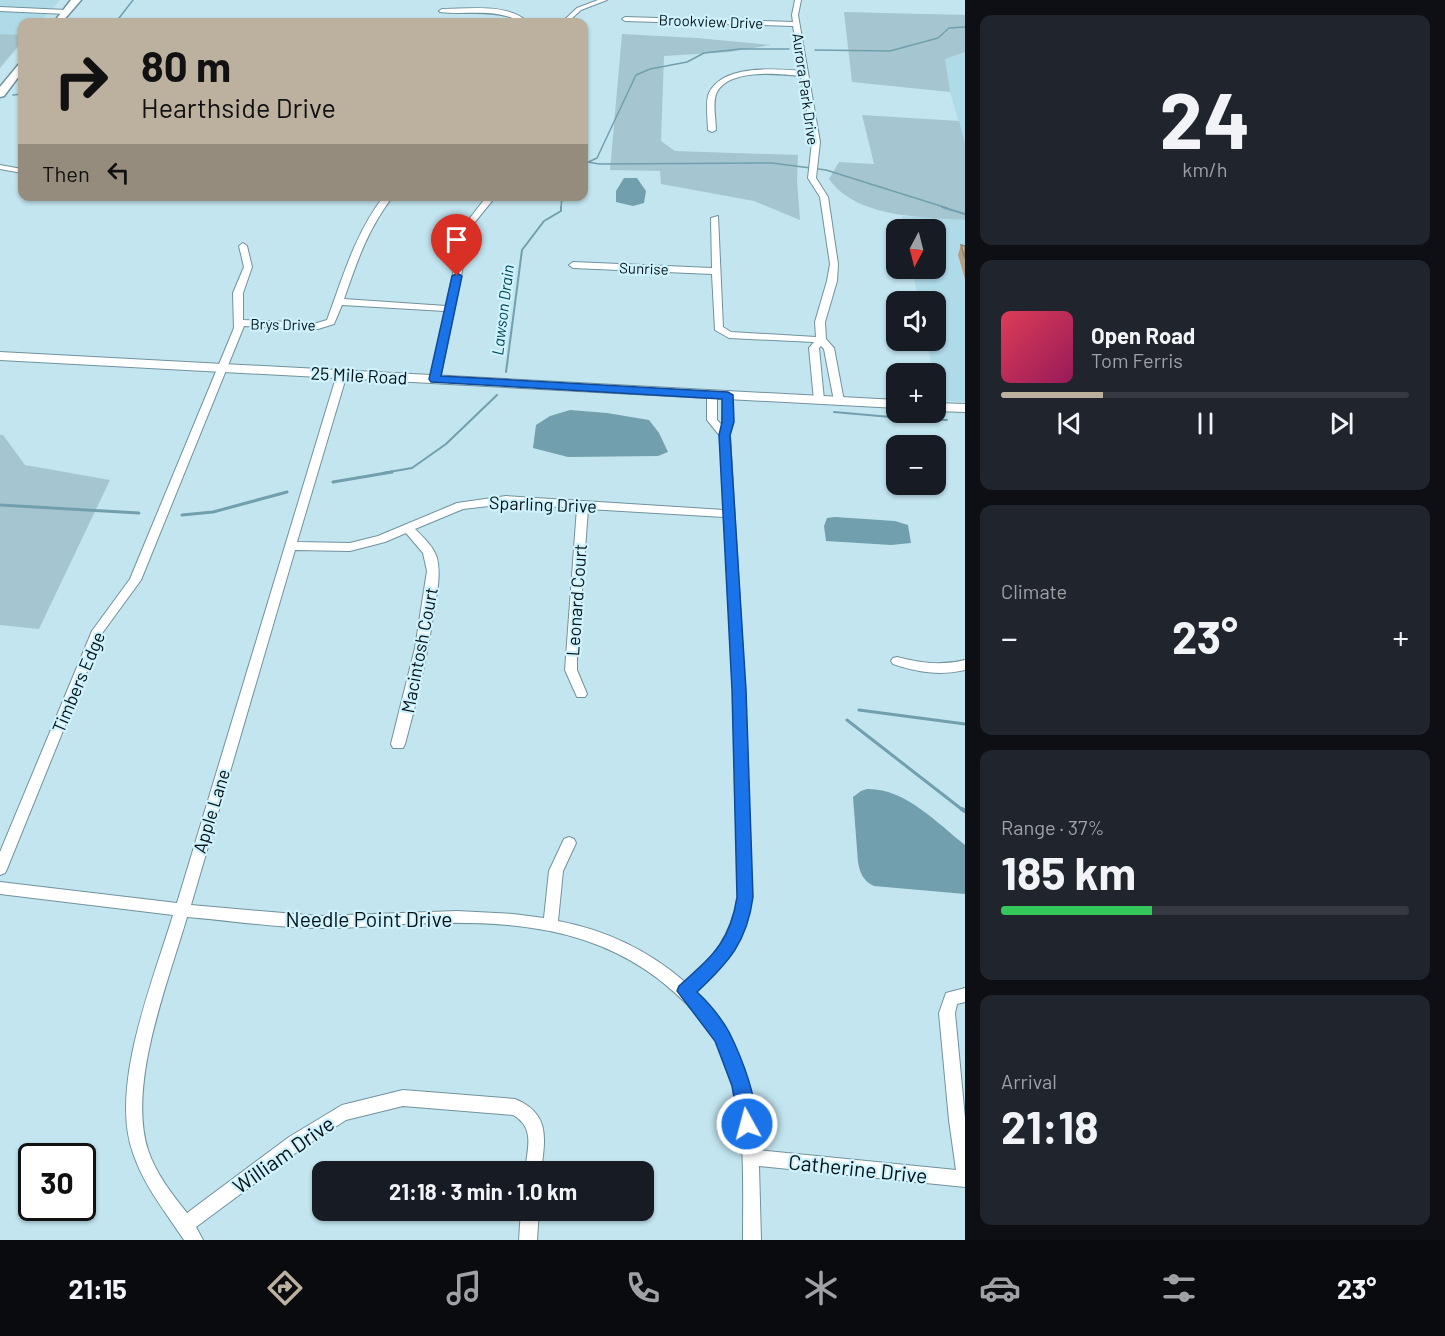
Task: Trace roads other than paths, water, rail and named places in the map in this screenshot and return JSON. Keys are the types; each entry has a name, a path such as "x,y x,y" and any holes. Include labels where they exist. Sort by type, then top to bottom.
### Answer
{"main road":[{"path":"61,18 76,0"},
{"path":"0,94 18,71"}],"street":[{"path":"569,18 579,9 604,0"},
{"name":"Aurora Park Drive","path":"798,0 795,11 816,142 812,178 824,197 834,264 832,281 820,322 821,340"},
{"path":"0,9 66,12"},
{"path":"442,12 504,13 520,18"},
{"name":"Brookview Drive","path":"625,19 797,24"},
{"path":"712,130 712,94 728,79 762,73 805,74"},
{"path":"0,166 18,170"},
{"path":"385,201 374,215 359,244 340,302 450,309"},
{"path":"435,379 467,227 488,201"},
{"path":"715,218 718,328 729,335 821,340 829,348 839,401"},
{"path":"240,323 238,293 248,267 243,246"},
{"name":"Sunrise","path":"573,265 716,271"},
{"name":"Brys Drive","path":"240,323 327,324 335,318 340,302"},
{"name":"Timbers Edge","path":"0,869 98,631 135,580 240,323"},
{"path":"819,400 814,348 821,340"},
{"name":"25 Mile Road","path":"0,356 886,403"},
{"path":"815,368 834,368"},
{"name":"Apple Lane","path":"190,1232 157,1185 138,1146 134,1127 132,1093 142,1044 181,910 342,374"},
{"path":"712,394 712,420 724,435"},
{"path":"686,991 718,962 731,944 742,921 745,897 739,690 724,435 728,422 728,395"},
{"path":"946,407 965,408"},
{"name":"Sparling Drive","path":"291,546 350,547 474,503 506,500 730,514"},
{"name":"Leonard Court","path":"581,694 572,669 572,658 583,505"},
{"name":"Macintosh Court","path":"398,744 406,715 433,577 431,558 408,528"},
{"path":"897,661 922,669 947,669 965,665"},
{"path":"550,926 556,871 569,843"},
{"name":"Needle Point Drive","path":"0,888 181,910 330,922 440,917 550,926 595,936 621,946 643,958 686,991 722,1036 738,1076 746,1111 750,1158 752,1240"},
{"path":"958,996 947,1012 957,1120 965,1172"},
{"name":"William Drive","path":"190,1232 318,1127 342,1113 403,1098 515,1107 530,1115 537,1127 534,1161"},
{"name":"Catherine Drive","path":"750,1158 965,1179"},
{"path":"528,1240 529,1221"}],"waterway":[{"path":"119,18 133,0"},
{"name":"Lawson Drain","path":"815,50 890,51 938,38 949,28 965,27"},
{"name":"Lawson Drain","path":"588,162 597,158 636,75 650,69 687,62 704,53 740,49 789,49"},
{"path":"13,95 18,94"},
{"path":"588,162 599,164 772,163 826,170 947,208"},
{"name":"Lawson Drain","path":"561,208 562,201"},
{"path":"942,207 965,214"},
{"name":"Lawson Drain","path":"506,372 522,250 544,221 561,211 561,208"},
{"name":"Lawson Drain","path":"383,473 412,468 446,444 497,395"},
{"path":"834,412 886,417"},
{"name":"Lawson Drain","path":"333,482 392,472"},
{"name":"Lawson Drain","path":"182,515 213,512 287,492"},
{"name":"Lawson Drain","path":"0,505 139,513"},
{"path":"859,710 965,724"},
{"path":"847,720 964,811"}]}
